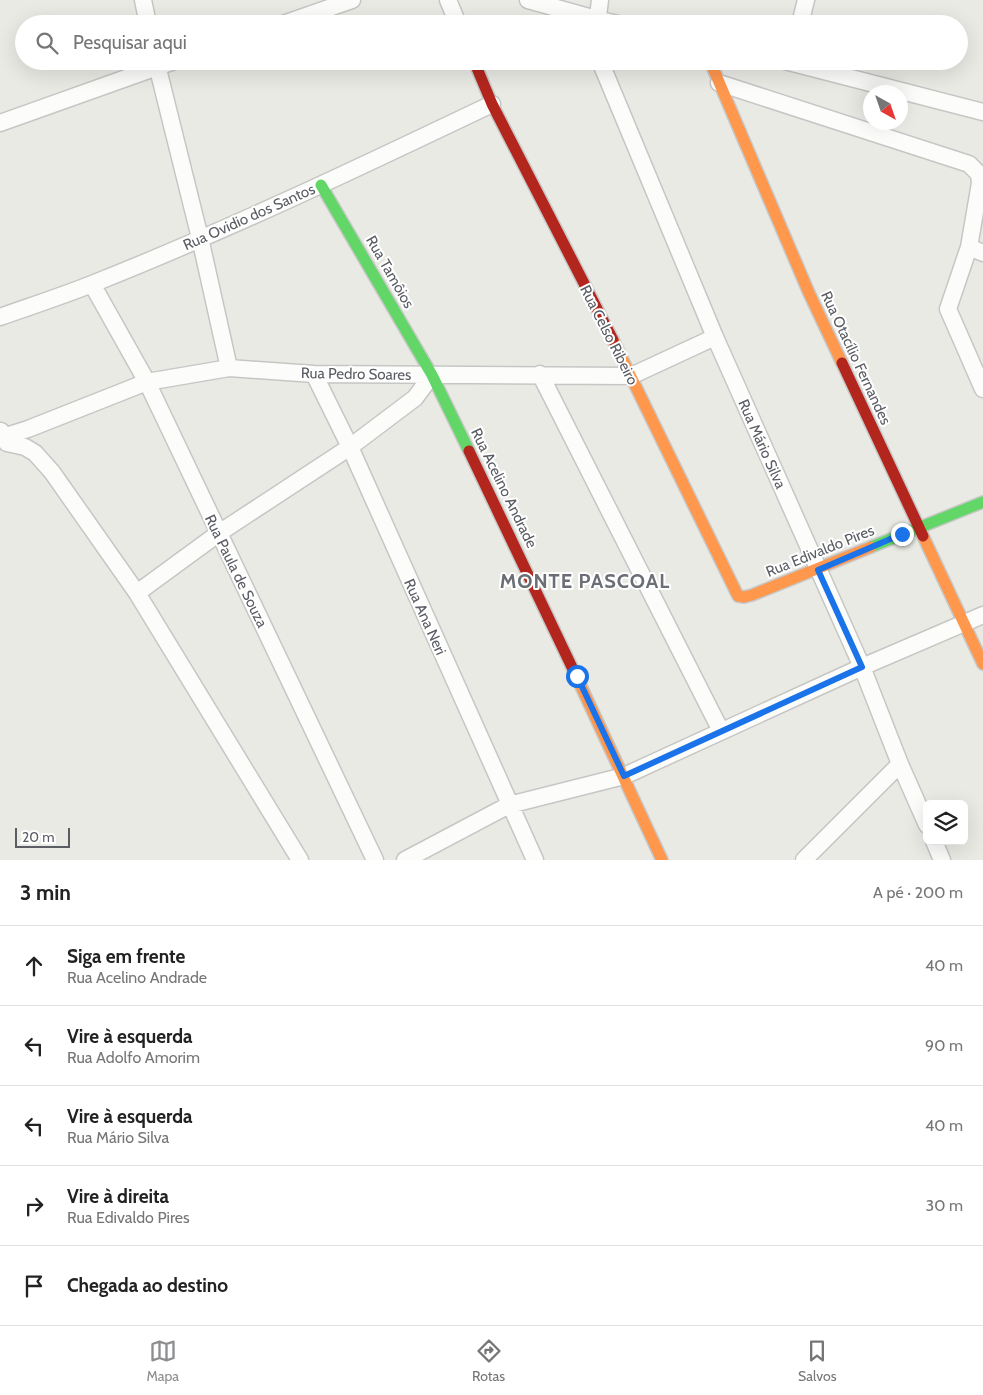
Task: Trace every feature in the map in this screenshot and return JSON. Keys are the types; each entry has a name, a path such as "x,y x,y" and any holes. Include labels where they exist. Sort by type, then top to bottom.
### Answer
{"street":[{"path":"143,0 146,15"},
{"path":"309,15 352,0"},
{"path":"448,0 454,15"},
{"path":"528,0 574,15"},
{"path":"597,15 600,0"},
{"path":"802,15 806,0"},
{"path":"0,123 141,70"},
{"path":"158,70 230,368"},
{"name":"Rua Celso Ribeiro","path":"478,70 492,104 630,376 738,596 752,595"},
{"name":"Rua Mário Silva","path":"604,70 715,337 862,667 900,764 923,816"},
{"name":"Rua Otacílio Fernandes","path":"714,70 810,294 983,664"},
{"path":"820,70 983,112"},
{"path":"719,83 969,164 979,174 976,250 958,280 948,309 983,389"},
{"name":"Rua Ovidio dos Santos","path":"0,318 92,284 200,238 321,185 492,104"},
{"name":"Rua Tamôios","path":"321,185 432,375"},
{"name":"Rua Paula de Souza","path":"92,284 147,382 375,860"},
{"name":"Rua Pedro Soares","path":"1,435 28,429 147,382 230,368 314,374 630,376 715,337"},
{"name":"Rua Ana Neri","path":"314,374 350,447 535,860"},
{"path":"540,374 721,731"},
{"path":"137,594 218,533 350,447 415,398 432,375"},
{"name":"Rua Acelino Andrade","path":"432,375 530,576 662,860"},
{"path":"1,435 7,442 25,447 35,453 52,472 137,594 300,860"},
{"name":"Rua Edivaldo Pires","path":"752,595 818,570 919,526 983,502"},
{"path":"405,860 509,805 624,776 862,667 983,615"},
{"path":"804,860 900,764"},
{"path":"936,845 942,860"}],"traffic: fast":[{"path":"321,185 432,375 469,451"},
{"path":"871,547 983,502"}],"traffic: slow":[{"path":"714,70 809,293 842,363"},
{"path":"613,340 738,596 752,595 871,547"},
{"path":"923,536 983,664"},
{"path":"579,682 662,860"}],"traffic: jam":[{"path":"478,70 492,104 613,340"},
{"path":"842,363 923,536"},
{"path":"469,451 579,682"}],"district":[{"name":"MONTE PASCOAL","path":"585,581"}],"route":[{"path":"577,676 624,776 862,667 818,570 902,534"}]}
